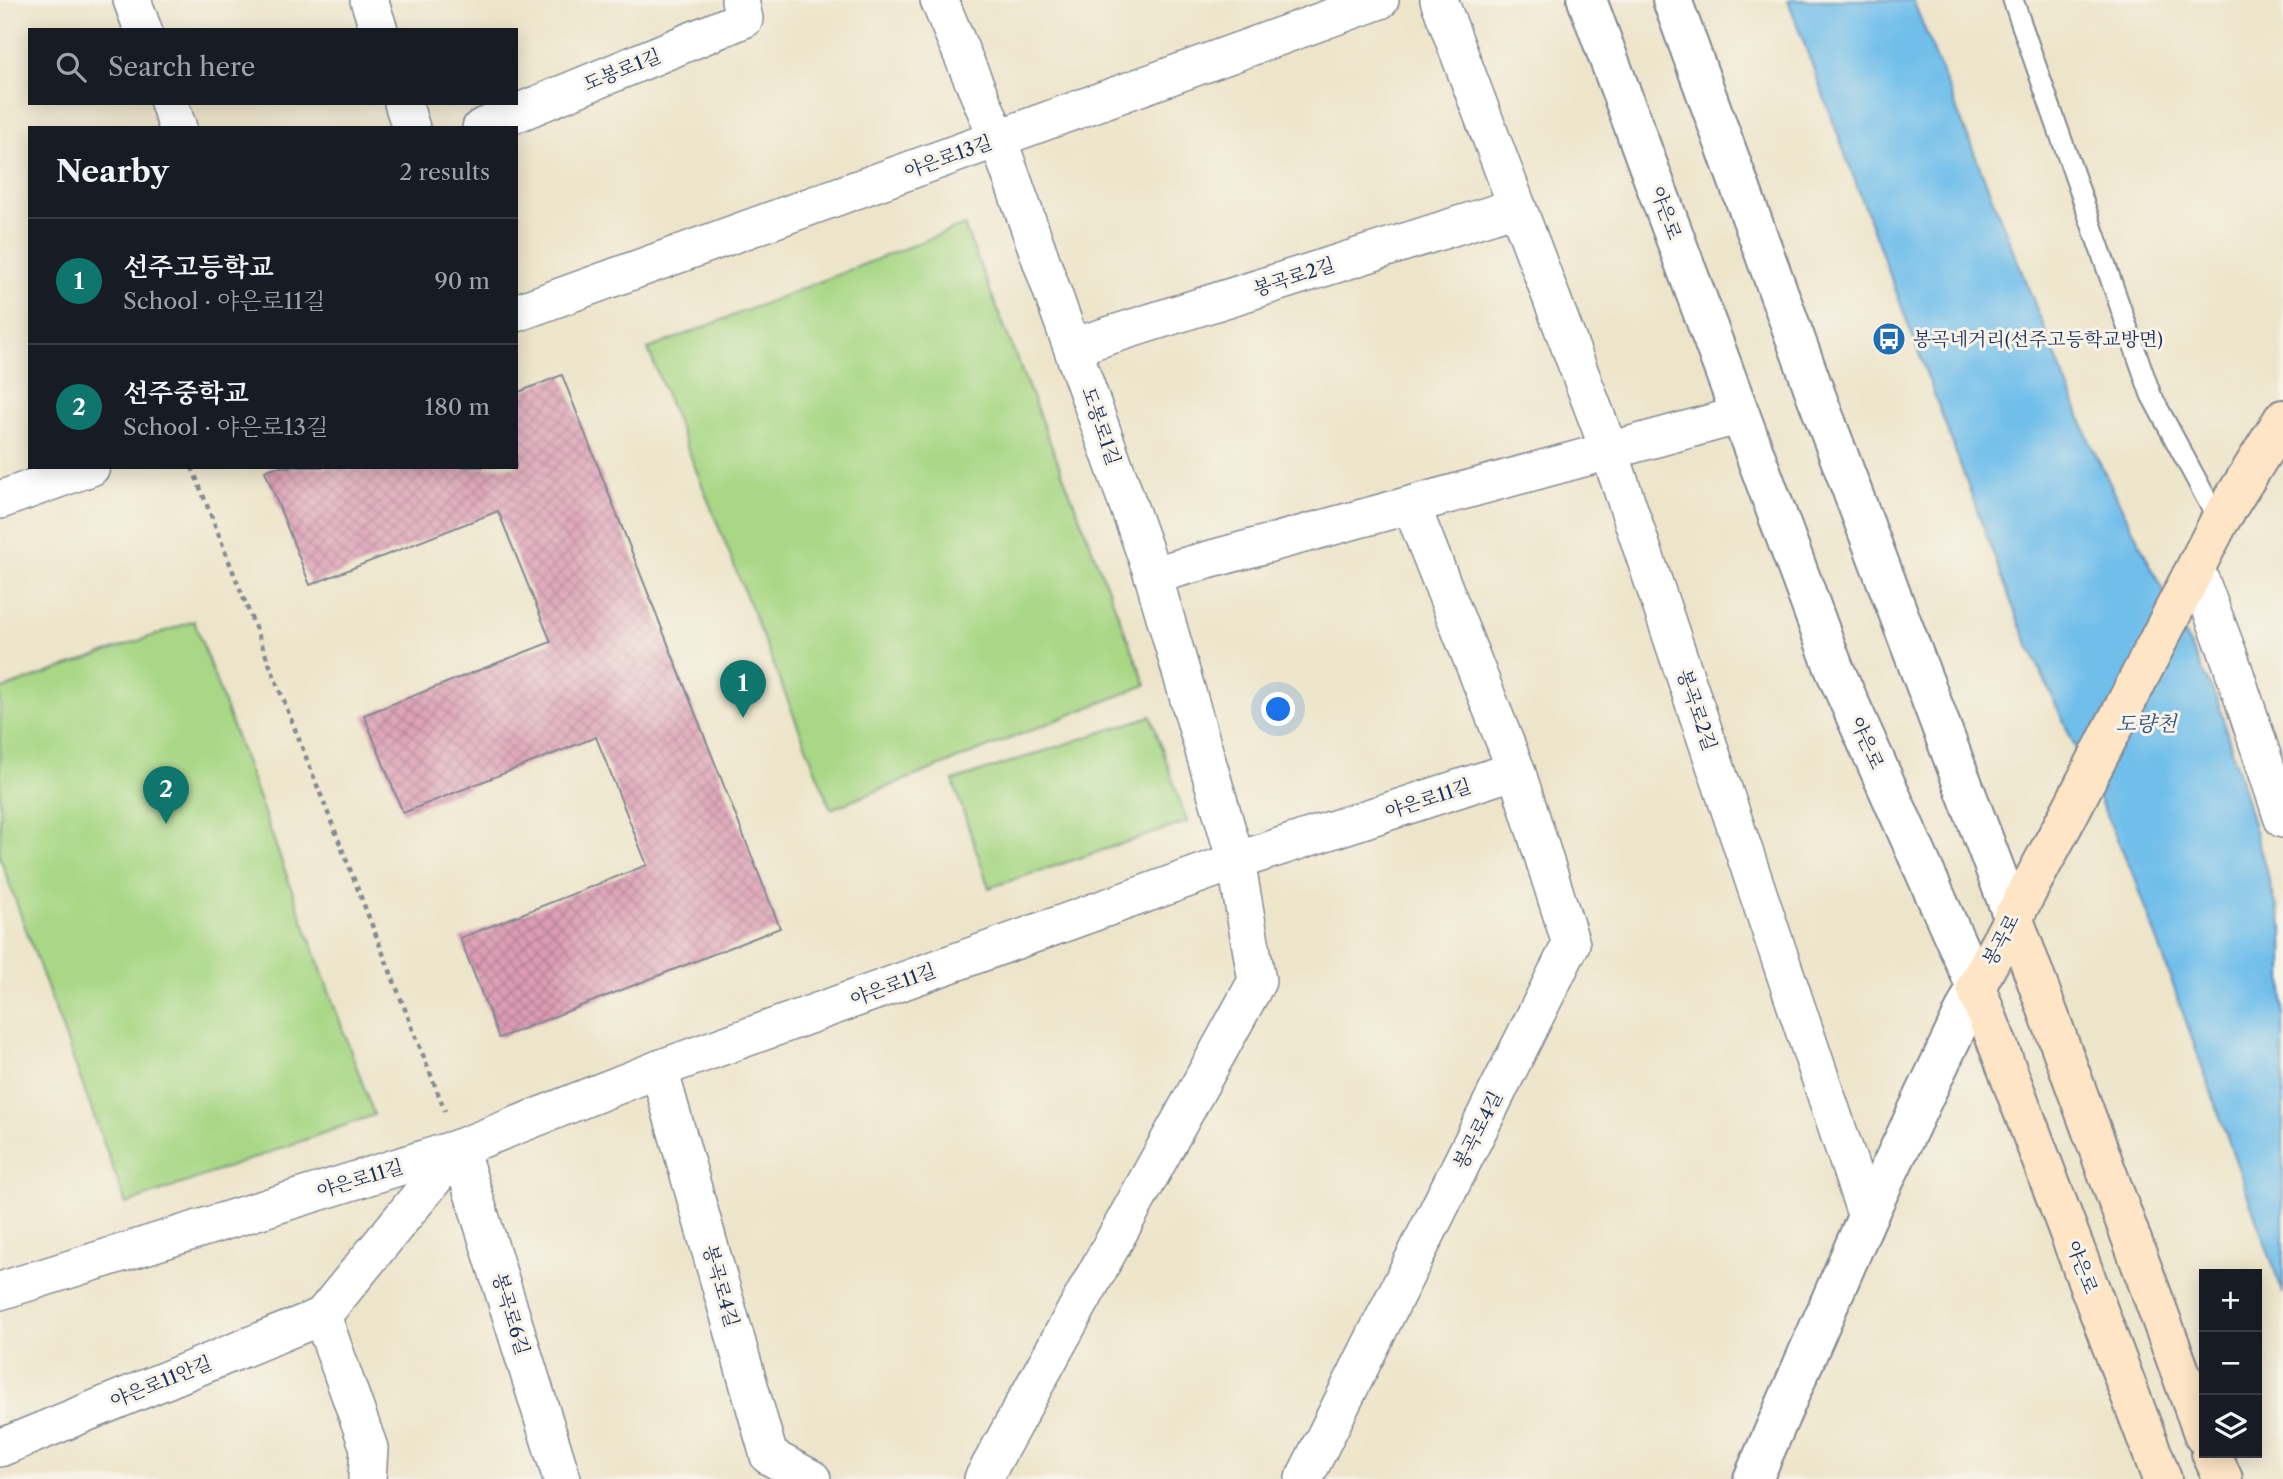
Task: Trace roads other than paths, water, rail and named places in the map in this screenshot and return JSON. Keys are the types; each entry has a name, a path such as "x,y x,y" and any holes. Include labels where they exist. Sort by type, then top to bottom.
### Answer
{"main road":[{"name":"봉곡로","path":"1976,987 2071,810 2219,522 2283,419"},
{"path":"2013,917 2199,1422"},
{"name":"야은로","path":"1976,987 2162,1479"},
{"path":"2213,1458 2222,1479"}],"street":[{"path":"132,0 142,28"},
{"path":"369,0 378,28"},
{"name":"도봉로1길","path":"486,126 744,19 740,0"},
{"name":"도봉로1길","path":"939,0 998,139 1153,575 1236,861"},
{"name":"야은로13길","path":"518,312 1380,0"},
{"name":"봉곡로2길","path":"1439,0 1609,450 1867,1217"},
{"name":"야은로","path":"1587,0 1834,668 1976,987"},
{"path":"1672,0 1817,398 2013,917"},
{"path":"170,105 177,126"},
{"path":"404,105 410,126"},
{"name":"봉곡로2길","path":"1073,347 1516,207"},
{"path":"1153,575 1741,415"},
{"path":"0,500 85,469"},
{"path":"1411,505 1516,770"},
{"path":"2196,569 2230,659 2283,819"},
{"name":"야은로11길","path":"0,1291 459,1148 659,1069 1236,861 1516,770"},
{"name":"봉곡로4길","path":"1304,1479 1571,944 1516,770"},
{"path":"983,1479 1257,981 1236,861"},
{"name":"봉곡로","path":"1753,1479 1867,1217 1976,987"},
{"name":"봉곡로4길","path":"659,1069 769,1456 812,1479"},
{"name":"야은로11안길","path":"0,1448 322,1316 459,1148"},
{"name":"봉곡로6길","path":"459,1148 562,1479"},
{"path":"322,1316 369,1448 367,1479"}],"lane":[{"path":"2013,0 2151,395 2219,522"}],"water":[{"name":"도량천","path":"1788,0 1913,0 2092,447 2218,702 2283,929 2283,1294 2135,878 2020,626"}],"place":[{"name":"봉곡네거리(선주고등학교방면)","path":"1889,339"},
{"name":"선주고등학교","path":"743,718"},
{"name":"선주중학교","path":"166,824"}]}
